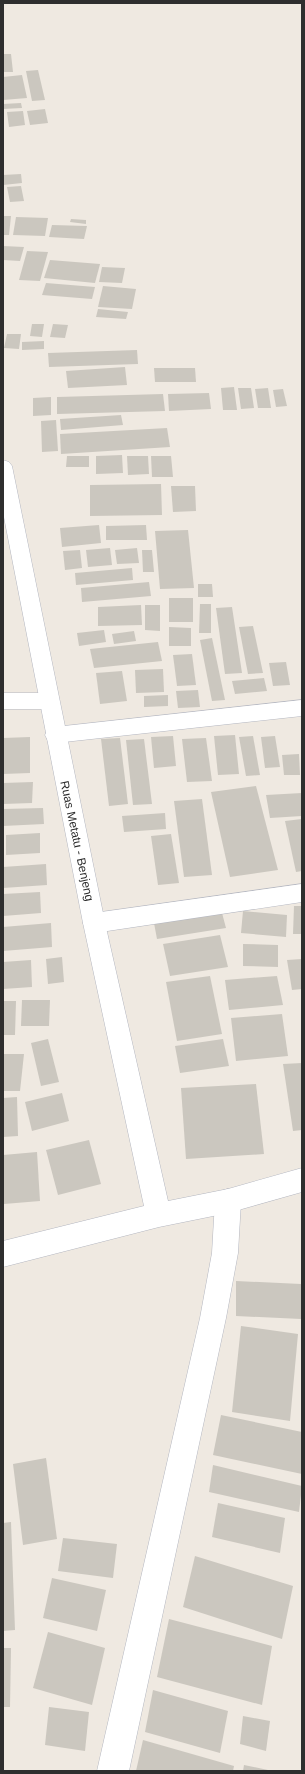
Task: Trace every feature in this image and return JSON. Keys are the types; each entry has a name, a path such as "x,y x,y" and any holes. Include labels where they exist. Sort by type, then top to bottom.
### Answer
{"main road":[{"name":"Ruas Metatu - Benjeng","path":"3,466 55,735 94,923 159,1215"},
{"path":"3,701 49,701"},
{"path":"55,735 302,708"},
{"path":"94,923 302,893"},
{"path":"3,1254 159,1215 228,1201 302,1180"},
{"path":"113,1771 213,1318 225,1252 228,1201"}],"building":[{"path":"3,54 11,54 13,72 3,72"},
{"path":"38,70 45,100 32,101 26,71"},
{"path":"22,75 27,98 3,100 3,77"},
{"path":"21,103 22,108 3,109 3,104"},
{"path":"45,109 48,123 30,125 27,111"},
{"path":"23,111 25,125 9,127 7,112"},
{"path":"21,174 22,183 3,185 3,175"},
{"path":"21,186 24,201 10,202 7,187"},
{"path":"3,216 11,216 9,235 3,235"},
{"path":"16,217 48,218 45,236 13,235"},
{"path":"71,219 86,220 86,224 70,222"},
{"path":"52,225 87,226 84,239 49,237"},
{"path":"3,246 24,247 20,261 3,260"},
{"path":"27,251 48,252 40,281 19,280"},
{"path":"50,260 100,264 95,283 44,278"},
{"path":"102,267 125,268 122,283 99,282"},
{"path":"46,283 95,287 92,299 42,295"},
{"path":"103,286 136,289 132,309 98,307"},
{"path":"98,309 128,312 126,319 96,317"},
{"path":"32,324 44,324 42,337 30,336"},
{"path":"53,324 68,325 65,338 50,337"},
{"path":"7,334 21,334 19,349 4,348"},
{"path":"44,341 44,349 22,350 22,342"},
{"path":"137,350 138,364 49,367 48,353"},
{"path":"125,367 127,385 68,388 66,371"},
{"path":"154,368 195,368 196,382 155,382"},
{"path":"234,387 237,410 223,410 221,388"},
{"path":"238,388 251,388 254,408 241,409"},
{"path":"268,388 271,408 258,408 255,389"},
{"path":"283,389 287,406 276,407 273,390"},
{"path":"209,393 211,409 169,411 168,394"},
{"path":"163,394 165,411 57,414 57,397"},
{"path":"51,397 51,415 33,416 33,398"},
{"path":"121,415 123,425 61,430 60,419"},
{"path":"56,420 58,451 42,452 41,421"},
{"path":"167,428 170,447 61,454 60,434"},
{"path":"122,455 123,473 96,474 96,456"},
{"path":"67,456 89,456 89,467 66,467"},
{"path":"127,456 148,456 149,474 128,475"},
{"path":"151,456 171,456 173,477 152,477"},
{"path":"161,484 162,515 90,516 90,485"},
{"path":"171,486 195,486 196,511 173,512"},
{"path":"99,525 101,543 62,547 60,528"},
{"path":"146,525 147,540 106,540 106,526"},
{"path":"188,530 194,588 160,589 155,531"},
{"path":"110,548 112,565 88,567 86,550"},
{"path":"137,548 139,563 117,564 115,550"},
{"path":"80,550 82,568 65,570 63,551"},
{"path":"142,550 152,550 154,572 143,572"},
{"path":"132,568 133,580 76,585 75,573"},
{"path":"149,582 151,596 82,602 81,588"},
{"path":"198,584 212,584 213,597 198,597"},
{"path":"169,598 193,598 193,622 169,622"},
{"path":"200,604 211,604 211,633 199,633"},
{"path":"141,605 142,625 98,626 98,607"},
{"path":"145,605 160,605 160,631 145,630"},
{"path":"232,607 242,673 225,674 216,608"},
{"path":"253,626 263,673 248,674 239,627"},
{"path":"169,627 191,628 191,646 169,646"},
{"path":"104,630 106,642 79,646 77,633"},
{"path":"134,631 136,641 114,644 112,634"},
{"path":"212,638 225,700 212,701 200,640"},
{"path":"158,642 162,661 94,668 90,649"},
{"path":"192,654 196,685 177,686 173,655"},
{"path":"286,662 290,685 273,686 269,663"},
{"path":"163,669 164,692 136,693 135,670"},
{"path":"122,671 127,701 100,704 96,673"},
{"path":"264,678 267,691 235,694 232,681"},
{"path":"198,690 200,707 178,708 176,691"},
{"path":"168,695 168,706 144,707 144,696"},
{"path":"235,735 239,774 218,775 214,736"},
{"path":"173,736 176,766 154,768 151,737"},
{"path":"253,736 260,775 246,776 239,737"},
{"path":"275,736 280,767 265,768 261,737"},
{"path":"30,737 30,773 3,774 3,738"},
{"path":"120,738 128,804 109,806 101,739"},
{"path":"206,738 212,781 187,782 182,739"},
{"path":"144,739 152,804 133,805 126,740"},
{"path":"299,754 300,775 284,775 282,755"},
{"path":"33,782 32,803 3,804 3,783"},
{"path":"256,786 278,870 230,877 211,792"},
{"path":"302,793 302,816 270,818 266,795"},
{"path":"202,799 212,875 184,877 174,801"},
{"path":"43,808 44,824 3,826 3,809"},
{"path":"165,813 166,829 124,832 122,816"},
{"path":"302,819 302,871 296,872 285,821"},
{"path":"40,833 40,853 6,855 6,835"},
{"path":"171,834 179,883 158,885 151,836"},
{"path":"46,864 47,885 3,888 3,867"},
{"path":"40,892 41,913 3,916 3,894"},
{"path":"294,906 302,906 302,934 293,934"},
{"path":"243,911 287,915 286,937 241,933"},
{"path":"222,913 226,928 157,939 154,923"},
{"path":"51,923 52,947 3,951 3,927"},
{"path":"220,935 228,967 170,976 163,944"},
{"path":"243,944 278,945 278,967 243,966"},
{"path":"62,957 64,982 48,984 46,959"},
{"path":"302,959 302,989 292,990 287,960"},
{"path":"31,960 32,987 3,989 3,962"},
{"path":"210,976 222,1034 177,1041 166,982"},
{"path":"277,976 283,1005 229,1010 225,980"},
{"path":"22,1000 50,1000 49,1026 21,1026"},
{"path":"3,1001 16,1001 15,1035 3,1035"},
{"path":"282,1014 288,1056 236,1061 231,1018"},
{"path":"48,1039 59,1082 41,1086 31,1043"},
{"path":"223,1039 229,1066 180,1073 175,1046"},
{"path":"3,1054 24,1054 20,1091 3,1091"},
{"path":"302,1063 302,1130 293,1131 283,1064"},
{"path":"256,1084 264,1154 186,1159 181,1088"},
{"path":"62,1093 69,1121 32,1131 25,1102"},
{"path":"17,1097 18,1136 3,1137 3,1098"},
{"path":"89,1140 101,1184 58,1195 46,1150"},
{"path":"37,1152 40,1201 4,1204 3,1155"},
{"path":"236,1281 301,1284 301,1319 236,1316"},
{"path":"241,1326 298,1334 290,1421 232,1412"},
{"path":"221,1415 302,1432 302,1474 213,1455"},
{"path":"46,1458 57,1539 23,1545 13,1464"},
{"path":"213,1465 302,1486 299,1512 209,1492"},
{"path":"218,1503 285,1518 280,1553 212,1537"},
{"path":"11,1522 15,1630 3,1631 3,1523"},
{"path":"63,1538 117,1544 113,1578 58,1571"},
{"path":"195,1556 293,1586 282,1639 183,1607"},
{"path":"52,1578 106,1590 97,1631 43,1618"},
{"path":"169,1619 272,1646 262,1705 157,1677"},
{"path":"48,1632 105,1648 92,1705 33,1688"},
{"path":"3,1648 11,1648 10,1707 3,1707"},
{"path":"153,1690 228,1711 220,1753 145,1732"},
{"path":"49,1707 89,1712 85,1751 45,1745"},
{"path":"243,1716 270,1721 266,1751 240,1744"},
{"path":"143,1740 234,1766 233,1771 136,1771"},
{"path":"244,1765 268,1770 268,1771 243,1771"}]}
